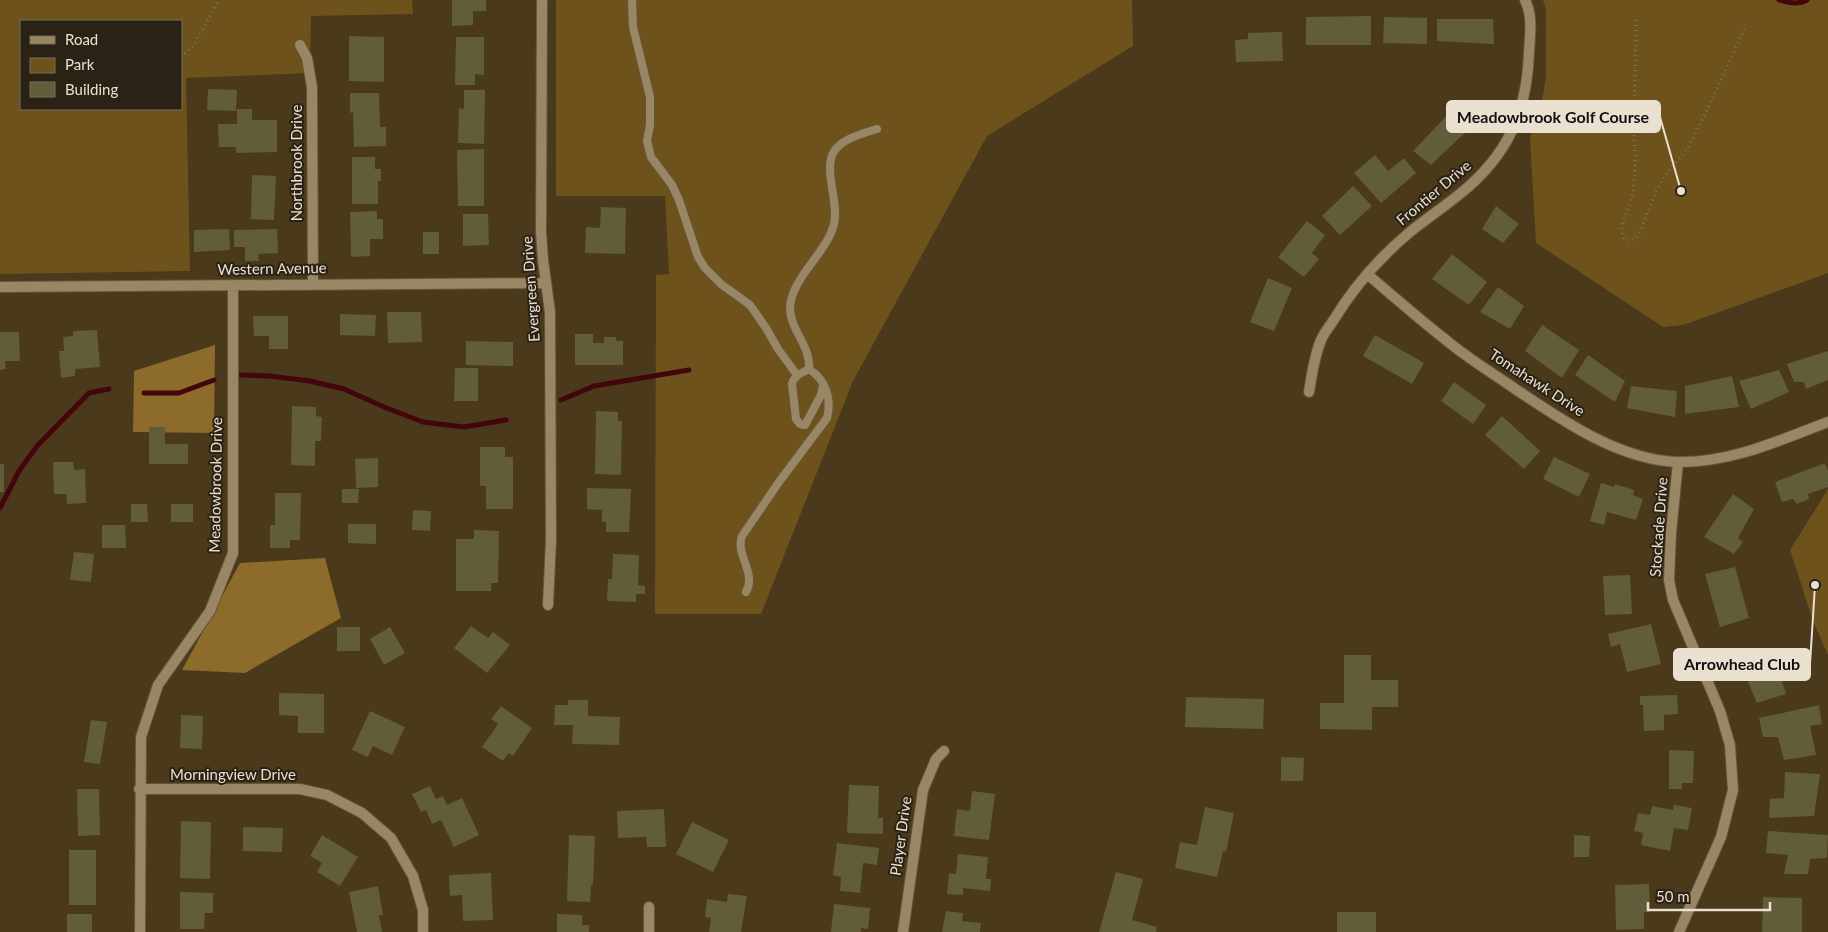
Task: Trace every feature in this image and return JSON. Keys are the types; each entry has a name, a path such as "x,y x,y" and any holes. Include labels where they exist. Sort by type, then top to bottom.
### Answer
{"street":[{"name":"Evergreen Drive","path":"542,0 541,232 545,283 550,312 551,540 548,605"},
{"name":"Frontier Drive","path":"1309,392 1314,362 1322,338 1367,274 1409,233 1479,177 1506,142 1517,122 1527,88 1530,18 1524,0"},
{"name":"Northbrook Drive","path":"300,44 307,58 312,88 313,284"},
{"name":"Tomahawk Drive","path":"1367,274 1447,342 1556,416 1632,454 1678,462 1702,460 1751,451 1828,422"},
{"name":"Western Avenue","path":"0,286 545,283"},
{"name":"Meadowbrook Drive","path":"140,932 139,789 141,737 158,685 210,610 232,553 233,285"},
{"name":"Stockade Drive","path":"1678,462 1671,533 1669,580 1673,600 1720,711 1730,745 1733,790 1722,837 1679,932"},
{"name":"Player Drive","path":"903,932 923,790 936,759 944,751"},
{"name":"Morningview Drive","path":"139,789 300,789 327,795 362,813 391,838 413,876 423,910 422,932"},
{"path":"649,907 649,932"}],"lane":[{"path":"632,0 633,27 650,97 650,125 647,141 651,157 672,184 698,257 705,268 721,284 750,305 797,375"},
{"path":"746,592 750,583 750,575 740,546 742,536 779,482 827,418 828,394 822,379 809,369 808,356 792,321 791,302 799,283 822,250 834,224 832,156 844,142 877,129"},
{"path":"809,369 797,375 793,379 792,384 796,419 800,424 805,425 824,386"}],"path":[{"path":"182,56 193,46 219,0"},
{"path":"1636,20 1634,115 1636,168 1633,196 1622,228 1623,237 1625,240 1630,241 1636,239 1641,230 1649,206 1660,184 1688,148 1697,132 1745,28"}],"green space":[{"path":"0,0 412,0 413,14 311,16 310,73 186,78 190,271 0,274"},
{"path":"556,0 1132,0 1133,46 987,136 853,381 761,614 655,614 656,275 669,274 665,196 556,196"},
{"path":"1543,0 1828,0 1828,273 1683,325 1663,327 1536,243 1530,139 1543,95 1546,77 1546,9"},
{"path":"1828,489 1828,655 1813,621 1790,550"}],"shaded area":[{"path":"215,345 214,433 133,432 134,371"},
{"path":"325,558 341,618 245,673 182,670 240,563"}],"building":[{"path":"452,0 486,0 486,11 473,11 473,25 452,26"},
{"path":"1371,16 1371,45 1306,45 1306,17"},
{"path":"1384,17 1427,18 1427,44 1383,43"},
{"path":"1437,19 1493,19 1494,44 1437,41"},
{"path":"1282,32 1283,61 1236,62 1235,40 1248,39 1248,33"},
{"path":"349,36 384,37 384,82 349,81"},
{"path":"456,37 484,37 484,75 475,74 475,85 455,85"},
{"path":"208,89 237,90 236,111 207,110"},
{"path":"464,90 485,90 484,144 458,143 459,108 464,109"},
{"path":"350,93 379,93 380,127 386,127 386,146 354,147 353,112 350,113"},
{"path":"1454,108 1472,126 1431,165 1413,151"},
{"path":"237,109 252,109 252,120 277,120 277,152 236,153 236,147 219,147 218,124 237,124"},
{"path":"484,149 484,206 458,206 457,150"},
{"path":"1375,155 1388,171 1404,158 1416,173 1381,203 1354,173"},
{"path":"352,157 375,157 375,169 381,169 381,181 378,181 378,204 352,204"},
{"path":"252,175 276,176 274,220 251,219"},
{"path":"1353,186 1372,206 1340,235 1322,216"},
{"path":"1496,206 1519,224 1503,243 1482,229"},
{"path":"601,207 626,208 625,254 585,253 586,227 600,228"},
{"path":"377,211 377,219 383,219 383,239 370,239 370,256 351,257 350,212"},
{"path":"463,214 488,214 489,245 463,246"},
{"path":"1307,221 1325,235 1312,253 1319,259 1304,277 1278,257"},
{"path":"229,229 230,250 194,252 194,230"},
{"path":"277,229 278,253 258,254 259,261 245,261 245,247 234,247 234,230"},
{"path":"423,232 439,232 439,254 423,254"},
{"path":"1452,254 1487,282 1469,305 1432,279"},
{"path":"1268,278 1292,288 1274,331 1250,322"},
{"path":"1498,287 1524,306 1510,329 1480,312"},
{"path":"387,312 421,312 422,342 388,343"},
{"path":"340,314 376,315 375,336 340,335"},
{"path":"253,316 288,316 288,349 269,349 269,336 254,336"},
{"path":"1542,325 1579,350 1562,378 1525,351"},
{"path":"97,330 100,367 75,369 75,376 61,378 59,351 64,351 63,337 73,336 73,331"},
{"path":"0,332 19,332 20,361 5,361 6,369 0,370"},
{"path":"575,334 593,334 593,343 604,343 604,337 616,337 616,341 623,341 623,365 575,365"},
{"path":"1375,335 1424,363 1412,384 1363,356"},
{"path":"466,341 513,342 513,366 466,365"},
{"path":"1828,351 1828,380 1806,389 1804,382 1794,382 1787,364"},
{"path":"1588,355 1625,381 1615,402 1575,375"},
{"path":"455,368 478,368 478,401 454,401"},
{"path":"1779,370 1789,392 1751,409 1739,381"},
{"path":"1732,376 1739,407 1685,414 1685,386"},
{"path":"1454,382 1486,405 1473,424 1441,401"},
{"path":"1631,386 1677,391 1675,417 1627,408"},
{"path":"292,406 316,407 316,416 322,417 321,441 315,441 315,466 291,465"},
{"path":"596,411 618,412 618,421 622,421 621,475 595,474"},
{"path":"1502,416 1540,451 1524,469 1485,435"},
{"path":"149,427 165,427 165,444 188,444 188,464 149,464"},
{"path":"480,447 505,447 505,457 513,457 513,509 486,509 486,486 480,486"},
{"path":"1554,457 1590,474 1579,497 1543,479"},
{"path":"378,458 378,487 356,488 355,459"},
{"path":"53,462 73,462 74,470 85,469 86,503 67,504 66,494 54,494"},
{"path":"1825,463 1828,471 1828,487 1808,494 1809,499 1797,504 1793,499 1782,502 1775,482"},
{"path":"0,464 4,464 4,492 0,492"},
{"path":"1601,483 1614,487 1615,484 1634,490 1633,495 1643,499 1636,520 1607,512 1604,525 1590,521"},
{"path":"587,488 631,489 629,532 606,532 606,522 602,522 602,510 587,509"},
{"path":"342,489 359,489 358,503 342,503"},
{"path":"275,493 301,493 300,540 290,540 290,548 270,548 270,525 275,525"},
{"path":"1733,494 1754,509 1738,538 1743,542 1734,554 1704,537"},
{"path":"131,504 147,504 148,522 131,522"},
{"path":"171,504 193,504 193,522 171,522"},
{"path":"413,510 431,511 430,531 412,530"},
{"path":"348,524 376,524 376,544 348,543"},
{"path":"102,525 125,525 126,548 102,548"},
{"path":"474,530 499,531 498,583 491,583 491,591 456,591 456,539 474,539"},
{"path":"74,552 94,554 91,582 70,580"},
{"path":"613,554 639,555 638,585 645,586 645,594 636,594 636,602 607,601 608,579 612,579"},
{"path":"1735,567 1749,618 1720,627 1705,574"},
{"path":"1630,575 1632,614 1605,615 1603,576"},
{"path":"1651,624 1661,664 1627,672 1620,644 1611,647 1608,634"},
{"path":"471,626 488,638 493,632 510,645 487,673 454,648"},
{"path":"337,627 360,627 360,651 337,651"},
{"path":"390,627 405,653 384,665 370,639"},
{"path":"1772,651 1786,694 1757,703 1748,682 1753,679 1746,657"},
{"path":"1344,655 1371,655 1371,680 1398,680 1398,707 1372,707 1372,730 1320,729 1320,703 1344,703"},
{"path":"279,693 324,694 324,733 298,733 298,716 279,715"},
{"path":"1677,695 1678,714 1664,715 1664,730 1644,731 1643,705 1640,705 1640,696"},
{"path":"1186,697 1264,699 1263,729 1185,727"},
{"path":"568,700 588,700 588,716 620,717 619,745 572,744 573,725 554,725 555,705 568,705"},
{"path":"1819,705 1822,724 1810,726 1816,755 1784,760 1778,737 1763,737 1759,718"},
{"path":"501,706 532,728 513,756 508,753 503,761 482,747 498,724 491,719"},
{"path":"370,711 405,727 392,755 373,746 368,757 352,750"},
{"path":"181,715 203,716 202,749 180,748"},
{"path":"91,720 107,722 100,764 84,762"},
{"path":"1669,750 1694,751 1693,783 1682,783 1682,789 1669,789"},
{"path":"1281,757 1304,758 1303,781 1281,781"},
{"path":"1785,772 1820,774 1814,816 1769,818 1770,799 1784,798"},
{"path":"849,785 879,786 878,818 883,818 883,834 847,833"},
{"path":"430,786 436,799 443,796 447,805 462,798 479,835 454,847 441,820 432,824 426,810 421,812 412,794"},
{"path":"77,789 99,789 100,835 78,836"},
{"path":"972,791 995,794 989,840 954,836 957,809 970,811"},
{"path":"1674,805 1692,808 1688,830 1674,828 1670,851 1641,845 1643,833 1634,831 1638,813 1650,815 1652,806 1673,810"},
{"path":"1205,807 1234,813 1226,852 1223,851 1217,877 1175,868 1180,842 1197,845"},
{"path":"664,809 666,847 647,847 646,837 618,838 617,811"},
{"path":"181,821 211,822 210,879 180,878"},
{"path":"692,822 729,840 713,872 676,854"},
{"path":"243,827 283,828 282,852 243,851"},
{"path":"1768,831 1828,835 1827,858 1810,859 1808,874 1784,874 1788,855 1766,853"},
{"path":"322,835 358,857 340,886 317,872 322,863 310,856"},
{"path":"569,835 595,836 593,885 591,885 590,902 567,901"},
{"path":"1574,835 1590,836 1589,857 1574,857"},
{"path":"837,843 879,848 877,865 863,863 860,893 840,891 841,877 833,875"},
{"path":"69,850 96,850 96,905 69,905"},
{"path":"958,854 988,857 986,879 991,879 990,891 963,888 963,895 947,894 949,873 956,874"},
{"path":"1116,872 1143,879 1132,920 1157,927 1156,932 1099,932"},
{"path":"491,873 493,920 463,921 462,895 450,896 449,875"},
{"path":"1649,884 1650,912 1644,912 1644,929 1616,930 1615,885"},
{"path":"378,886 383,915 379,915 382,932 357,932 349,892"},
{"path":"180,892 213,893 213,913 205,913 204,929 180,929"},
{"path":"728,894 747,896 741,932 709,932 711,918 705,917 707,899 727,902"},
{"path":"1763,897 1802,898 1802,932 1762,932"},
{"path":"834,904 870,908 868,929 861,928 861,932 831,932"},
{"path":"946,911 963,913 962,921 981,923 980,932 942,932"},
{"path":"1337,912 1376,912 1376,932 1337,932"},
{"path":"67,914 92,914 92,932 67,932"},
{"path":"557,914 582,915 582,925 589,925 589,932 557,932"}],"waterway":[{"path":"1779,0 1793,3 1807,0"},
{"path":"561,400 594,386 689,370"},
{"path":"241,375 310,381 344,389 423,422 464,427 506,420"},
{"path":"144,393 179,393 214,380"},
{"path":"0,508 19,471 37,446 89,393 109,389"}],"place":[{"name":"Meadowbrook Golf Course","path":"1681,191"},
{"name":"Arrowhead Club","path":"1815,585"}]}
